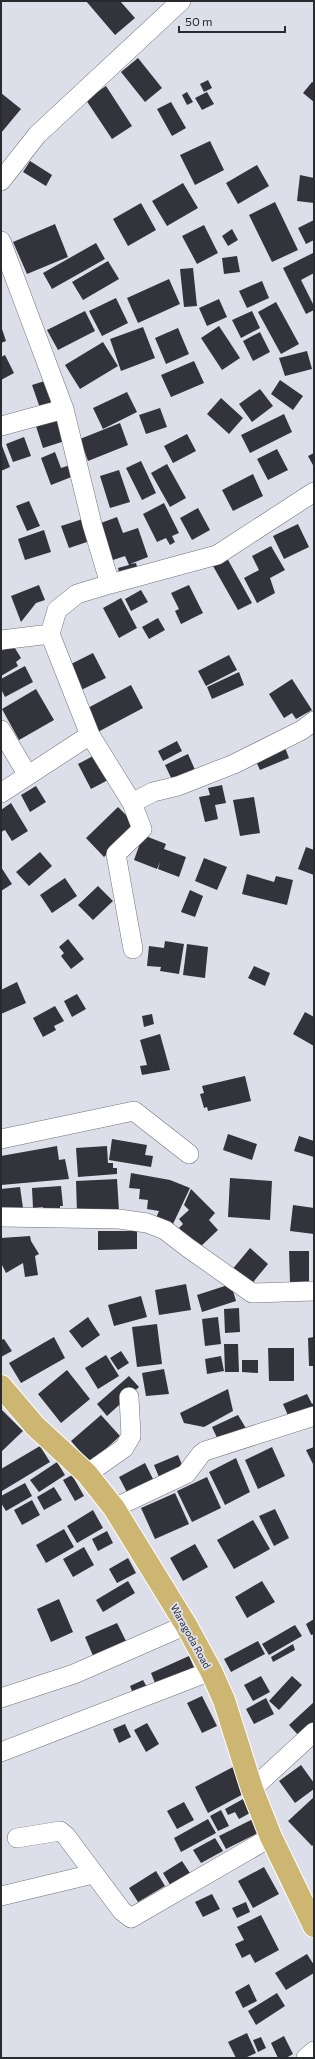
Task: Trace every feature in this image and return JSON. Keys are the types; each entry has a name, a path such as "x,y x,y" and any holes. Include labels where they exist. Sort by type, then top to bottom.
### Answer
{"main road":[{"name":"Waragoda Road","path":"1,1386 34,1426 87,1474 114,1508 186,1625 211,1671 224,1700 252,1789 271,1837 314,1926"}],"street":[{"path":"1,181 37,135 176,2"},
{"path":"1,241 64,409 92,524 110,584"},
{"path":"1,426 64,409"},
{"path":"134,949 116,854 142,829 132,803 90,735 50,634 57,610 77,594 217,555 314,492"},
{"path":"1,640 50,634"},
{"path":"132,803 153,792 178,786 234,764 302,730 314,721"},
{"path":"1,730 27,774"},
{"path":"1,792 90,735"},
{"path":"1,1139 134,1111 189,1154"},
{"path":"1,1217 119,1219 147,1223 165,1230 252,1293 314,1291"},
{"path":"87,1474 124,1448 131,1436 130,1396"},
{"path":"114,1508 186,1474 205,1451 314,1416"},
{"path":"1,1698 74,1674 186,1625"},
{"path":"1,1752 211,1671"},
{"path":"252,1789 314,1732"},
{"path":"17,1838 60,1831 66,1836 93,1874 126,1915 131,1918 271,1837"},
{"path":"1,1896 93,1874"},
{"path":"306,2058 314,2051"}],"building":[{"path":"86,1 120,1 135,18 115,35"},
{"path":"138,58 162,88 145,102 121,72"},
{"path":"208,80 212,88 204,92 200,84"},
{"path":"312,82 314,83 314,102 303,93"},
{"path":"106,86 132,126 112,139 86,100"},
{"path":"187,92 193,102 187,105 182,95"},
{"path":"207,92 214,104 202,110 195,98"},
{"path":"1,93 21,109 1,133"},
{"path":"171,102 186,128 172,136 157,109"},
{"path":"210,141 224,170 195,185 180,155"},
{"path":"30,161 52,175 46,186 23,172"},
{"path":"257,165 269,186 238,204 226,183"},
{"path":"300,175 314,178 314,203 297,201"},
{"path":"183,183 198,208 167,226 152,201"},
{"path":"275,202 298,250 272,262 249,215"},
{"path":"141,203 156,230 128,246 113,219"},
{"path":"314,220 314,240 306,244 298,228"},
{"path":"55,224 68,257 27,274 13,242"},
{"path":"204,225 218,253 197,264 182,236"},
{"path":"232,229 238,240 228,246 222,236"},
{"path":"96,243 105,259 52,289 43,273"},
{"path":"313,253 314,273 301,280 314,306 314,310 306,314 283,268"},
{"path":"237,256 240,272 224,274 222,258"},
{"path":"108,261 119,279 83,300 72,282"},
{"path":"193,268 197,306 184,307 180,269"},
{"path":"169,279 180,304 138,323 127,298"},
{"path":"262,281 269,298 247,308 239,291"},
{"path":"116,298 128,323 102,336 89,311"},
{"path":"219,299 227,317 207,326 199,308"},
{"path":"276,302 299,344 281,354 258,312"},
{"path":"85,311 95,331 58,350 47,330"},
{"path":"252,311 260,328 241,338 232,320"},
{"path":"1,326 6,341 1,343"},
{"path":"219,326 240,358 222,370 201,338"},
{"path":"143,327 155,358 121,371 110,339"},
{"path":"178,328 189,354 166,364 155,338"},
{"path":"260,332 270,352 253,361 243,341"},
{"path":"103,342 118,366 80,389 65,365"},
{"path":"307,351 312,369 285,376 279,358"},
{"path":"5,355 14,373 1,380 1,357"},
{"path":"194,361 204,383 171,397 161,375"},
{"path":"51,379 58,401 40,408 32,385"},
{"path":"280,380 303,396 293,410 271,394"},
{"path":"260,389 273,406 252,422 239,404"},
{"path":"127,392 137,412 103,429 93,408"},
{"path":"221,398 243,418 229,434 207,414"},
{"path":"160,408 167,427 146,434 139,415"},
{"path":"63,414 71,439 43,448 35,423"},
{"path":"284,414 292,432 250,453 241,435"},
{"path":"120,423 128,445 88,461 80,439"},
{"path":"187,434 196,451 173,463 164,446"},
{"path":"24,437 31,456 13,462 6,444"},
{"path":"1,443 10,467 1,471"},
{"path":"277,449 288,470 268,480 257,459"},
{"path":"55,452 61,468 70,465 74,476 51,485 41,458"},
{"path":"314,453 314,467 308,456"},
{"path":"141,461 156,493 142,500 126,468"},
{"path":"167,464 186,498 170,507 151,473"},
{"path":"119,470 130,502 110,508 100,476"},
{"path":"253,474 263,496 233,511 222,490"},
{"path":"29,501 40,526 27,531 16,506"},
{"path":"164,503 179,533 172,536 175,542 170,545 166,538 157,542 143,514"},
{"path":"198,508 210,530 192,540 180,518"},
{"path":"89,517 96,539 69,548 61,526"},
{"path":"117,517 123,533 138,528 148,557 130,564 136,563 139,574 121,580 118,568 129,565 125,556 107,562 93,526"},
{"path":"298,524 309,547 284,559 273,536"},
{"path":"44,530 51,552 25,560 18,539"},
{"path":"271,546 285,570 270,578 275,593 257,603 244,578 259,570 252,556"},
{"path":"227,558 252,603 238,610 213,566"},
{"path":"39,585 45,600 36,603 21,622 11,596"},
{"path":"189,585 203,613 181,624 175,611 179,609 171,593"},
{"path":"141,590 148,602 131,611 125,599"},
{"path":"121,598 137,628 119,638 103,608"},
{"path":"158,618 165,630 149,639 142,627"},
{"path":"13,645 21,658 16,662 18,666 1,676 1,651"},
{"path":"93,653 106,678 79,691 67,666"},
{"path":"229,655 237,670 206,686 198,671"},
{"path":"25,666 33,682 5,697 1,689 1,679"},
{"path":"239,672 244,685 212,699 207,687"},
{"path":"292,679 312,710 296,719 292,713 284,718 269,694"},
{"path":"131,685 143,708 96,733 84,710"},
{"path":"36,689 54,720 19,740 2,709"},
{"path":"177,741 182,751 163,761 158,751"},
{"path":"284,745 289,758 260,770 254,757"},
{"path":"188,754 196,772 173,782 165,765"},
{"path":"95,755 108,780 91,789 78,764"},
{"path":"222,785 226,803 215,805 218,819 205,822 199,797 210,795 208,788"},
{"path":"36,786 46,802 30,812 21,795"},
{"path":"254,797 260,833 240,836 233,800"},
{"path":"11,803 28,831 12,841 5,830 1,832 1,810"},
{"path":"118,807 136,825 104,857 86,838"},
{"path":"143,835 166,844 164,849 186,857 179,877 158,869 160,862 157,869 134,860"},
{"path":"306,847 314,850 314,875 298,869"},
{"path":"40,852 52,866 29,886 16,872"},
{"path":"204,858 227,867 217,890 195,881"},
{"path":"1,867 12,884 1,891"},
{"path":"247,874 274,882 276,876 293,880 287,905 242,894"},
{"path":"65,878 77,896 52,913 40,895"},
{"path":"98,886 113,901 93,920 78,905"},
{"path":"190,890 203,896 195,917 181,912"},
{"path":"68,939 84,959 71,969 61,956 64,953 59,947"},
{"path":"165,941 184,944 179,974 160,971 161,967 147,966 149,946 164,948"},
{"path":"187,944 208,947 205,978 183,975"},
{"path":"254,966 270,973 265,986 248,978"},
{"path":"17,982 26,1003 1,1014 1,990"},
{"path":"77,994 86,1009 72,1017 64,1001"},
{"path":"55,1006 64,1021 54,1026 56,1030 43,1037 33,1018"},
{"path":"305,1012 314,1017 314,1046 293,1034"},
{"path":"152,1014 154,1024 144,1027 142,1016"},
{"path":"160,1034 170,1070 142,1075 140,1066 147,1065 140,1040"},
{"path":"245,1076 251,1101 208,1111 207,1107 204,1108 200,1094 204,1093 202,1086"},
{"path":"228,1134 257,1144 252,1160 223,1150"},
{"path":"299,1136 314,1141 314,1157 294,1151"},
{"path":"112,1139 147,1145 145,1155 153,1156 151,1167 109,1160"},
{"path":"57,1146 59,1160 65,1159 69,1179 1,1185 1,1156"},
{"path":"107,1146 108,1163 113,1163 113,1168 117,1168 117,1174 78,1177 76,1148"},
{"path":"131,1173 170,1180 190,1188 173,1224 156,1218 159,1211 147,1209 148,1200 139,1199 140,1189 129,1188"},
{"path":"230,1178 272,1181 270,1220 228,1217"},
{"path":"117,1179 119,1211 77,1213 76,1181"},
{"path":"61,1186 63,1206 60,1206 60,1212 43,1213 43,1207 33,1208 32,1188"},
{"path":"20,1187 23,1208 1,1211 1,1189"},
{"path":"191,1189 215,1213 209,1220 218,1230 198,1249 179,1228 183,1224 179,1219 189,1210 184,1205"},
{"path":"293,1205 314,1208 314,1234 290,1231"},
{"path":"98,1231 137,1231 137,1249 98,1250"},
{"path":"30,1236 31,1241 39,1254 35,1256 38,1275 25,1277 23,1263 6,1273 1,1263 1,1238"},
{"path":"250,1248 268,1264 250,1286 231,1271"},
{"path":"289,1251 309,1251 309,1282 290,1282"},
{"path":"186,1284 191,1310 159,1315 155,1290"},
{"path":"231,1284 236,1301 202,1312 197,1295"},
{"path":"141,1296 147,1317 114,1326 108,1305"},
{"path":"239,1308 240,1332 225,1333 224,1309"},
{"path":"88,1317 100,1335 82,1348 69,1331"},
{"path":"218,1317 221,1344 205,1346 202,1319"},
{"path":"157,1324 162,1364 137,1367 132,1327"},
{"path":"54,1337 65,1358 21,1383 9,1363"},
{"path":"314,1337 314,1366 309,1366 308,1338"},
{"path":"4,1339 12,1351 1,1357 1,1340"},
{"path":"224,1344 238,1344 239,1372 225,1372"},
{"path":"268,1348 294,1348 294,1381 269,1381"},
{"path":"121,1351 129,1363 118,1370 110,1358"},
{"path":"106,1355 119,1376 98,1389 85,1368"},
{"path":"221,1356 224,1371 207,1374 205,1359"},
{"path":"242,1360 258,1360 258,1373 242,1372"},
{"path":"164,1369 169,1394 146,1396 142,1373"},
{"path":"67,1370 90,1399 61,1423 38,1394"},
{"path":"129,1376 139,1387 107,1416 97,1404"},
{"path":"228,1389 233,1411 204,1427 184,1423 180,1413"},
{"path":"307,1394 312,1404 314,1403 314,1410 290,1420 283,1404"},
{"path":"1,1409 23,1431 1,1452"},
{"path":"101,1415 120,1436 90,1463 71,1441"},
{"path":"238,1415 247,1430 219,1442 212,1427"},
{"path":"40,1446 50,1462 2,1491 1,1469"},
{"path":"272,1447 285,1476 258,1489 245,1460"},
{"path":"314,1447 314,1466 306,1450"},
{"path":"178,1455 185,1472 161,1482 154,1465"},
{"path":"236,1458 250,1492 225,1505 209,1472"},
{"path":"57,1462 65,1475 39,1492 30,1480"},
{"path":"145,1463 155,1483 129,1496 119,1477"},
{"path":"72,1475 84,1496 75,1501 63,1480"},
{"path":"207,1477 221,1508 192,1522 177,1491"},
{"path":"25,1483 32,1496 6,1511 1,1503 1,1496"},
{"path":"54,1487 62,1500 44,1510 37,1497"},
{"path":"175,1493 189,1524 155,1539 141,1508"},
{"path":"32,1500 40,1515 22,1525 14,1510"},
{"path":"275,1509 289,1538 274,1546 259,1516"},
{"path":"93,1510 103,1528 77,1543 67,1526"},
{"path":"253,1520 270,1549 234,1569 217,1540"},
{"path":"64,1529 74,1547 46,1563 36,1545"},
{"path":"107,1531 113,1543 98,1551 92,1539"},
{"path":"195,1544 208,1567 183,1581 170,1558"},
{"path":"84,1547 94,1565 73,1577 63,1559"},
{"path":"128,1558 136,1573 117,1583 109,1569"},
{"path":"128,1581 135,1593 103,1612 96,1600"},
{"path":"262,1581 275,1602 247,1618 235,1597"},
{"path":"59,1599 73,1632 51,1642 37,1609"},
{"path":"314,1619 314,1634 311,1635 306,1624"},
{"path":"117,1623 127,1643 94,1658 85,1637"},
{"path":"295,1625 302,1636 269,1655 262,1644"},
{"path":"258,1641 265,1654 231,1672 224,1659"},
{"path":"293,1644 295,1650 273,1662 271,1657"},
{"path":"189,1656 196,1672 157,1688 151,1673"},
{"path":"261,1676 270,1692 253,1701 244,1685"},
{"path":"292,1676 302,1685 279,1710 269,1701"},
{"path":"143,1680 148,1689 134,1696 130,1686"},
{"path":"202,1696 217,1726 202,1733 187,1703"},
{"path":"266,1698 274,1714 254,1724 246,1709"},
{"path":"314,1702 314,1724 300,1737 289,1725"},
{"path":"147,1723 159,1744 146,1752 134,1730"},
{"path":"125,1724 131,1737 119,1743 113,1729"},
{"path":"301,1765 314,1783 314,1789 295,1803 279,1781"},
{"path":"233,1767 247,1792 208,1813 195,1787"},
{"path":"314,1797 314,1844 312,1846 288,1821"},
{"path":"243,1799 250,1813 239,1819 235,1812 228,1815 225,1809"},
{"path":"184,1802 194,1820 177,1829 167,1811"},
{"path":"221,1810 229,1826 218,1831 210,1816"},
{"path":"208,1819 216,1833 181,1852 174,1838"},
{"path":"253,1819 260,1832 226,1849 219,1836"},
{"path":"215,1838 223,1851 201,1863 193,1850"},
{"path":"182,1861 192,1876 172,1888 163,1873"},
{"path":"264,1867 279,1894 253,1908 238,1881"},
{"path":"156,1871 165,1886 138,1902 129,1888"},
{"path":"212,1894 220,1909 203,1917 195,1902"},
{"path":"246,1902 250,1912 237,1918 232,1908"},
{"path":"261,1915 279,1950 255,1963 250,1954 242,1958 235,1944 244,1940 237,1927"},
{"path":"307,1954 314,1965 314,1973 286,1990 275,1973"},
{"path":"249,1984 257,2001 243,2008 235,1992"},
{"path":"277,1993 285,2006 256,2025 248,2011"},
{"path":"247,2033 256,2053 245,2058 236,2058 228,2042"},
{"path":"284,2036 293,2054 286,2058 278,2058 271,2043"},
{"path":"261,2037 266,2048 258,2052 253,2040"}]}
